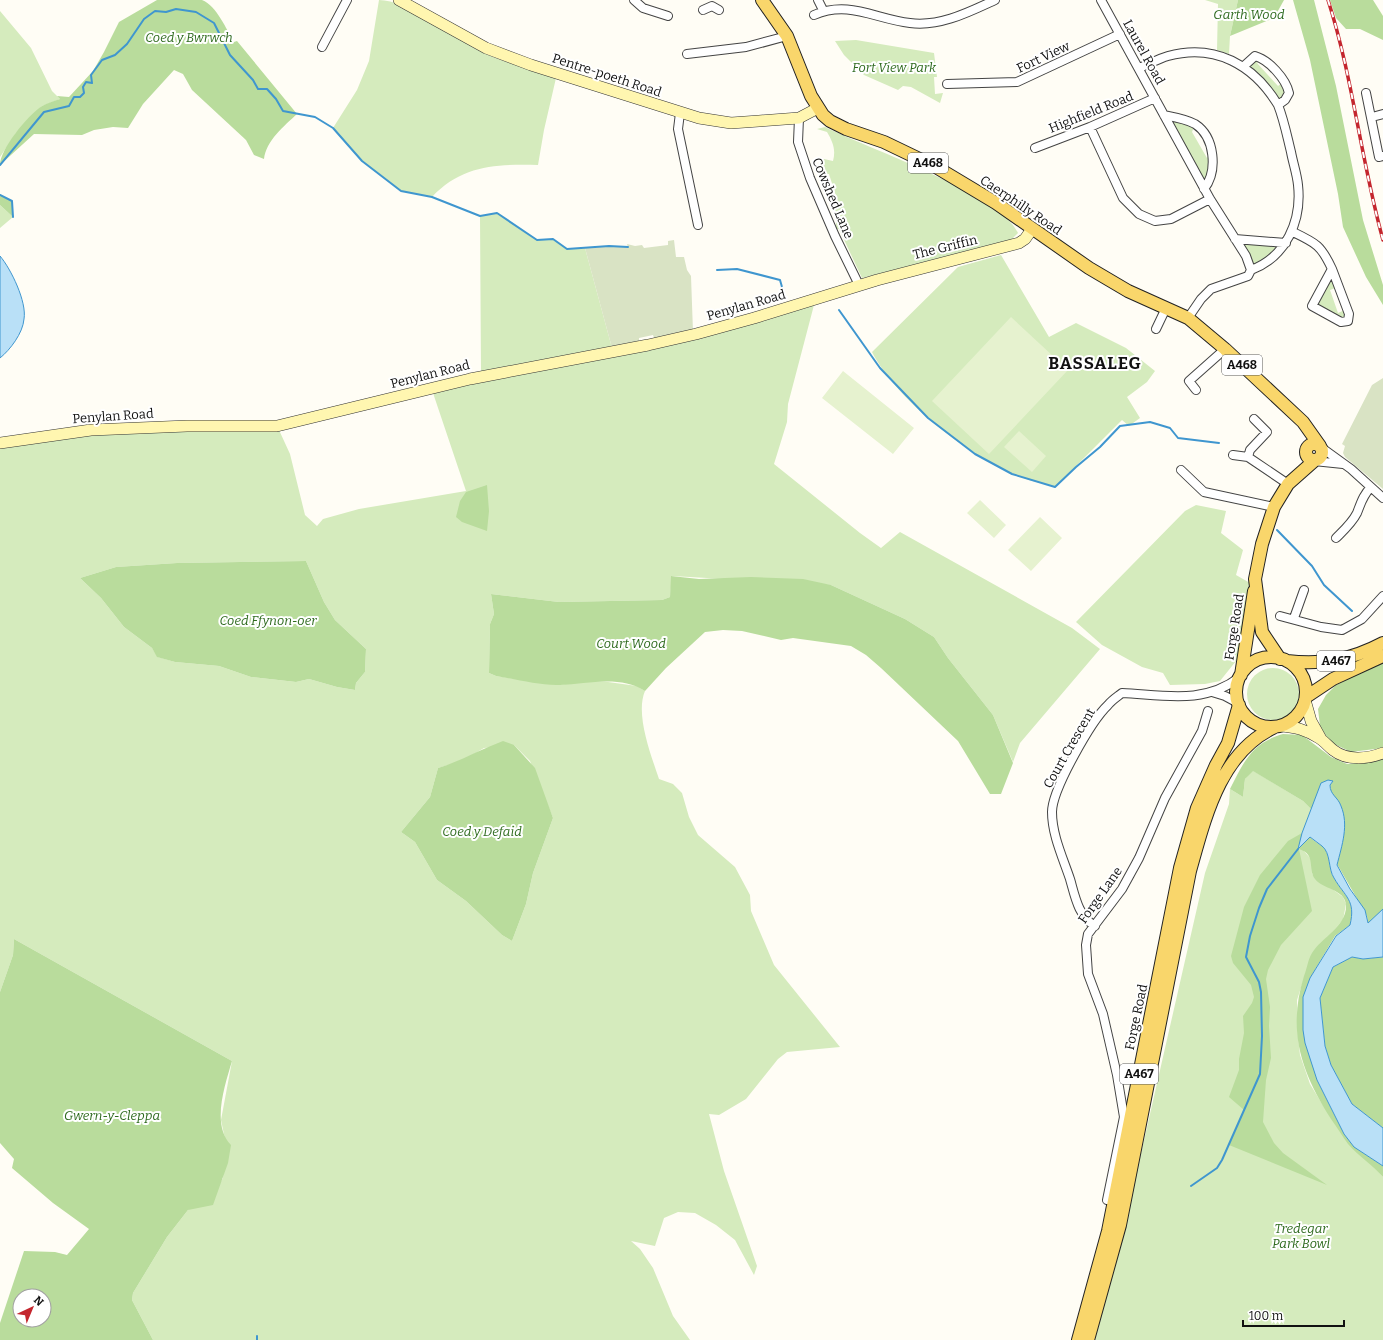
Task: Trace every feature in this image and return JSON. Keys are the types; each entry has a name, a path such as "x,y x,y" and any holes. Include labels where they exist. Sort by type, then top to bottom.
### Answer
{"main road":[{"name":"Caerphilly Road","path":"762,0 787,36 804,82 818,108 830,121 846,129 884,142 936,167 996,203 1089,268 1128,291 1188,318 1225,349 1309,428 1321,447"},
{"name":"Caerphilly Road","path":"1294,415 1301,426 1309,454"},
{"path":"1309,454 1314,444 1321,447"},
{"name":"Forge Road","path":"1240,676 1248,634 1251,600 1256,584 1262,544 1274,507 1309,454"},
{"name":"Forge Road","path":"1256,584 1262,632 1284,660"},
{"name":"A467","path":"1284,660 1318,664 1335,661 1383,643"},
{"name":"A467","path":"1305,699 1333,680 1383,656"},
{"path":"1273,658 1284,660 1293,665 1302,676 1306,690 1305,699 1297,716 1278,726 1256,723 1245,716 1238,704 1236,690 1240,676 1251,664 1258,660 1273,658"},
{"name":"Forge Road","path":"1078,1340 1108,1231 1180,868 1197,808 1216,765 1228,743 1238,704"},
{"name":"Forge Road","path":"1088,1340 1120,1225 1190,871 1203,823 1226,771 1237,756 1247,745 1263,732 1278,726"}],"street":[{"path":"322,47 348,0"},
{"name":"Pentre-poeth Road","path":"399,0 486,48 531,65 680,113 731,123 799,118 818,108"},
{"path":"634,0 643,8 668,16"},
{"path":"818,0 823,10"},
{"path":"814,15 829,7 846,5 910,23 934,23 962,15 995,0"},
{"name":"Laurel Road","path":"1102,0 1204,189 1246,256 1251,270"},
{"path":"703,10 714,5"},
{"name":"Fort View","path":"947,84 1017,82 1120,34"},
{"path":"687,54 746,47 787,36"},
{"path":"1139,68 1167,56 1200,53 1223,56 1244,66 1272,94 1278,104 1298,186 1296,216 1292,232 1286,243 1263,265 1251,270 1248,276 1211,289 1201,299 1188,318"},
{"path":"1244,66 1255,56 1262,58 1284,81 1289,93 1285,100 1278,104"},
{"path":"1366,93 1380,157 1383,156"},
{"name":"Highfield Road","path":"1035,148 1090,127 1155,98"},
{"path":"680,113 678,128 698,225"},
{"path":"1372,117 1383,114"},
{"path":"1164,115 1195,124 1206,137 1212,152 1213,165 1210,181 1204,189"},
{"name":"Cowshed Lane","path":"799,118 798,142 810,178 835,236 859,285"},
{"path":"1090,127 1123,198 1139,214 1155,221 1170,219 1210,199"},
{"name":"The Griffin","path":"859,285 1019,243 1032,229"},
{"path":"1292,232 1312,241 1324,252 1332,269 1349,314 1348,321 1341,322 1312,306 1332,269"},
{"path":"1235,239 1286,243"},
{"name":"Penylan Road","path":"0,443 91,430 187,426 277,426 477,377 648,345 696,334 761,316 859,285"},
{"path":"1156,329 1166,308"},
{"path":"1196,390 1189,381 1225,349"},
{"path":"1248,457 1250,450 1267,432 1254,419"},
{"name":"Caerphilly Road","path":"1321,447 1344,464 1383,498"},
{"path":"1309,454 1344,464"},
{"path":"1233,455 1248,457 1288,484"},
{"path":"1181,470 1204,492 1274,507"},
{"path":"1336,538 1347,528 1357,513 1362,498 1371,487"},
{"path":"1294,618 1304,590"},
{"path":"1280,616 1294,618 1321,627 1342,630 1362,620 1383,596"},
{"name":"Court Crescent","path":"1094,926 1087,921 1079,909 1052,821 1054,797 1090,728 1107,705 1122,693 1195,697 1232,684 1240,676"},
{"path":"1212,692 1225,696 1238,704"},
{"path":"1305,699 1311,720 1321,739"},
{"name":"Forge Lane","path":"1107,1200 1124,1117 1117,1075 1103,1014 1088,974 1086,946 1088,934 1122,889 1139,858 1165,798 1202,732 1208,711"},
{"path":"1278,726 1298,727 1321,739 1334,751 1343,755 1365,758 1383,753"}],"green space":[{"name":"Coed y Bwrwch","path":"157,0 202,0 212,7 221,18 234,42 237,41 297,114 272,140 265,152 264,159 254,155 246,140 192,90 183,74 174,70 143,104 128,128 113,127 94,130 82,135 34,134 0,165 1,158 10,142 23,124 36,110 48,103 60,99 57,96 69,97 93,71 119,22"},
{"path":"379,0 402,6 429,19 485,54 556,78 544,130 538,165 508,165 481,169 455,178 443,186 432,197 401,191 362,161 333,128 357,90 369,61"},
{"path":"1205,0 1238,0 1230,36 1229,54 1217,50 1218,4"},
{"name":"Garth Wood","path":"1238,0 1284,0 1274,18 1230,36"},
{"name":"Garth Wood","path":"1293,0 1314,0 1336,86 1363,220 1383,285 1383,305 1366,277 1343,227 1338,194 1310,60"},
{"path":"1330,0 1373,0 1383,16 1383,40 1360,29 1346,29 1336,18"},
{"path":"0,11 31,48 52,91 60,99 42,106 16,133 0,157"},
{"name":"Fort View Park","path":"856,40 934,53 937,77 934,77 935,94 943,93 940,103 911,87 903,86 898,90 864,75 844,55 835,41"},
{"path":"1262,58 1257,63 1278,86 1284,81 1288,87 1278,105 1244,66 1249,60"},
{"path":"1164,115 1195,124 1192,132 1207,158 1212,152 1204,189"},
{"path":"825,127 930,173 960,188 987,203 1007,218 1018,233 1010,241 862,278 839,229 836,229 836,218 829,198 836,196 829,174 826,174 819,160 824,159 833,161 834,157 833,146 827,132 817,129"},
{"path":"0,195 12,201 13,217 0,205"},
{"path":"0,205 13,217 0,228"},
{"path":"497,213 537,240 553,239 567,249 585,248 612,348 481,372 480,216"},
{"path":"1235,239 1286,243 1251,270"},
{"path":"674,240 676,257 684,257 687,270 691,276 693,332 655,340 653,335 639,338 639,343 612,348 585,248 609,246 628,247 627,244 635,246 642,245 644,248 668,245 668,241"},
{"path":"1001,255 1049,337 1076,323 1126,348 1155,371 1147,382 1127,397 1140,418 1129,426 1122,420 1055,487 1011,473 973,452 953,438 933,422 897,388 883,370 872,352 958,267"},
{"path":"1332,269 1338,287 1330,290 1338,313 1347,309 1348,321 1312,306"},
{"path":"814,305 788,404 787,422 774,464 881,548 900,532 1072,628 1100,649 1020,743 1013,762 993,715 948,658 934,637 905,619 831,585 672,576 670,597 662,600 559,602 491,594 494,614 490,624 489,673 496,676 560,685 577,682 608,682 637,686 645,691 642,700 643,723 648,747 659,779 673,784 682,793 689,817 698,835 735,867 750,895 751,911 774,965 840,1047 787,1052 778,1059 746,1099 719,1115 709,1114 724,1171 757,1266 754,1275 735,1240 716,1225 695,1213 678,1212 664,1218 655,1246 631,1241 640,1249 653,1268 673,1316 690,1340 153,1340 132,1300 133,1293 167,1237 188,1210 218,1187 223,1178 225,1139 221,1120 232,1061 14,939 13,955 0,992 0,447 93,434 187,429 279,430 290,454 305,515 317,526 323,519 359,509 466,491 433,393","holes":["306,561 324,602 335,620 366,649 365,672 356,683 355,690 337,687 309,679 296,682 251,677 219,666 175,662 158,657 152,648 124,627 101,598 80,578 116,567 177,563","514,745 530,761 553,818 533,873 526,904 512,941 502,935 466,901 437,880 415,842 401,832 430,797 438,768 462,761 484,748"]},
{"path":"1011,317 1068,370 989,454 932,401"},
{"path":"843,371 914,428 893,454 822,398"},
{"path":"1383,378 1383,489 1345,457 1343,453 1345,446 1342,444 1372,385"},
{"path":"1019,431 1046,456 1032,472 1004,447"},
{"path":"487,485 489,511 487,531 462,522 456,517 460,501 466,492"},
{"path":"980,500 1006,525 994,538 967,513"},
{"path":"1196,505 1226,511 1221,533 1243,550 1236,575 1250,583 1246,624 1240,656 1220,681 1205,684 1170,685 1163,673 1142,667 1102,645 1076,622 1185,511"},
{"path":"1040,517 1062,538 1031,571 1008,550"},
{"name":"Coed Ffynon-oer","path":"306,561 324,602 335,620 366,649 365,672 356,683 355,690 337,687 309,679 296,682 251,677 219,666 175,662 157,657 152,648 124,627 101,598 80,578 116,567 177,563"},
{"name":"Court Wood","path":"671,576 699,579 751,577 803,579 831,585 905,619 934,637 948,658 993,715 1013,763 1001,794 990,794 958,741 881,668 866,655 851,646 793,638 781,640 742,631 723,630 705,632 666,668 645,691 625,683 604,682 553,685 496,676 489,673 490,624 494,614 491,594 559,602 662,600 670,597"},
{"path":"1383,661 1383,748 1351,752 1330,742 1320,726 1318,709 1326,695 1336,685"},
{"path":"1268,668 1278,668 1292,675 1299,689 1299,699 1292,713 1278,720 1268,720 1258,716 1251,709 1247,699 1247,689 1251,679 1258,672"},
{"path":"1283,734 1302,735 1331,757 1347,764 1377,761 1383,758 1383,909 1368,924 1367,916 1337,864 1341,805 1331,795 1330,784 1332,782 1321,783 1312,810 1303,801 1253,771 1245,779 1243,797 1230,789 1244,762 1256,748 1272,738"},
{"name":"Coed y Defaid","path":"503,741 514,745 535,768 553,818 533,873 526,904 512,941 502,935 466,901 437,880 415,842 401,832 430,797 438,768"},
{"name":"Tredegar Park Bowl","path":"1252,770 1303,801 1312,810 1308,821 1304,851 1311,859 1312,874 1343,897 1346,904 1343,920 1312,954 1297,1000 1297,1028 1300,1055 1310,1084 1324,1107 1383,1177 1383,1340 1095,1340 1129,1206 1205,873 1229,804 1230,789 1243,797 1245,779"},
{"path":"1302,833 1299,848 1310,837 1325,849 1332,874 1348,899 1352,910 1350,925 1335,936 1310,978 1317,1080 1344,1134 1354,1147 1383,1166 1383,1177 1375,1168 1356,1153 1331,1119 1312,1085 1300,1050 1297,1033 1297,1015 1299,996 1304,976 1312,953 1343,919 1346,905 1345,900 1338,892 1323,885 1315,879 1310,858 1305,852 1299,849 1312,911 1281,945 1268,970 1266,979 1270,1007 1269,1026 1271,1058 1266,1080 1263,1122 1274,1143 1283,1153 1327,1185 1229,1145 1244,1110 1229,1097 1239,1070 1239,1059 1244,1033 1243,1016 1252,1003 1254,997 1251,985 1233,963 1231,956 1244,907 1260,875 1288,841"},
{"name":"Gwern-y-Cleppa","path":"14,939 232,1061 221,1104 222,1127 225,1137 231,1145 228,1163 213,1205 188,1210 167,1237 133,1293 132,1300 153,1340 0,1340 0,1323 24,1251 55,1252 67,1255 89,1229 53,1203 12,1168 14,1159 0,1143 0,992 13,955"},
{"path":"1352,957 1363,959 1383,957 1383,1128 1352,1104 1331,1065 1325,1046 1320,998 1333,967"}],"water":[{"path":"0,256 9,269 21,295 24,319 19,335 12,346 0,358"},
{"path":"1328,780 1333,781 1330,788 1340,803 1345,828 1337,865 1350,889 1365,910 1368,923 1383,909 1383,957 1363,959 1352,957 1333,967 1320,998 1325,1046 1331,1065 1352,1104 1383,1128 1383,1166 1354,1147 1344,1134 1317,1080 1305,1043 1303,1030 1303,997 1310,978 1336,936 1350,925 1352,910 1348,899 1332,874 1325,849 1310,837 1298,849 1302,833 1321,783"}],"waterway":[{"path":"0,165 44,112 69,106 74,97 80,97 84,93 83,87 86,82 92,83 91,75 102,60 115,55 127,44 144,19 155,11 166,12 176,9 196,12 214,23 230,55 253,80 258,89 267,89 276,99 283,111 315,117 333,128 362,161 401,191 432,197 480,216 497,213 537,240 553,239 567,249 609,246 628,247"},
{"path":"0,195 12,201 13,217"},
{"path":"717,270 737,269 780,280 784,294"},
{"path":"839,310 880,368 928,418 975,454 1012,474 1055,487 1100,447 1120,426 1150,422 1170,428 1178,438 1219,443"},
{"path":"1277,530 1312,566 1324,585 1352,611"},
{"path":"1191,1186 1217,1168 1222,1160 1260,1074 1262,1036 1261,992 1259,982 1246,957 1250,936 1267,889 1298,849"}],"railway":[{"path":"1328,0 1337,29 1351,89 1375,210 1383,240"}],"district":[{"name":"BASSALEG","path":"1095,363"}]}
